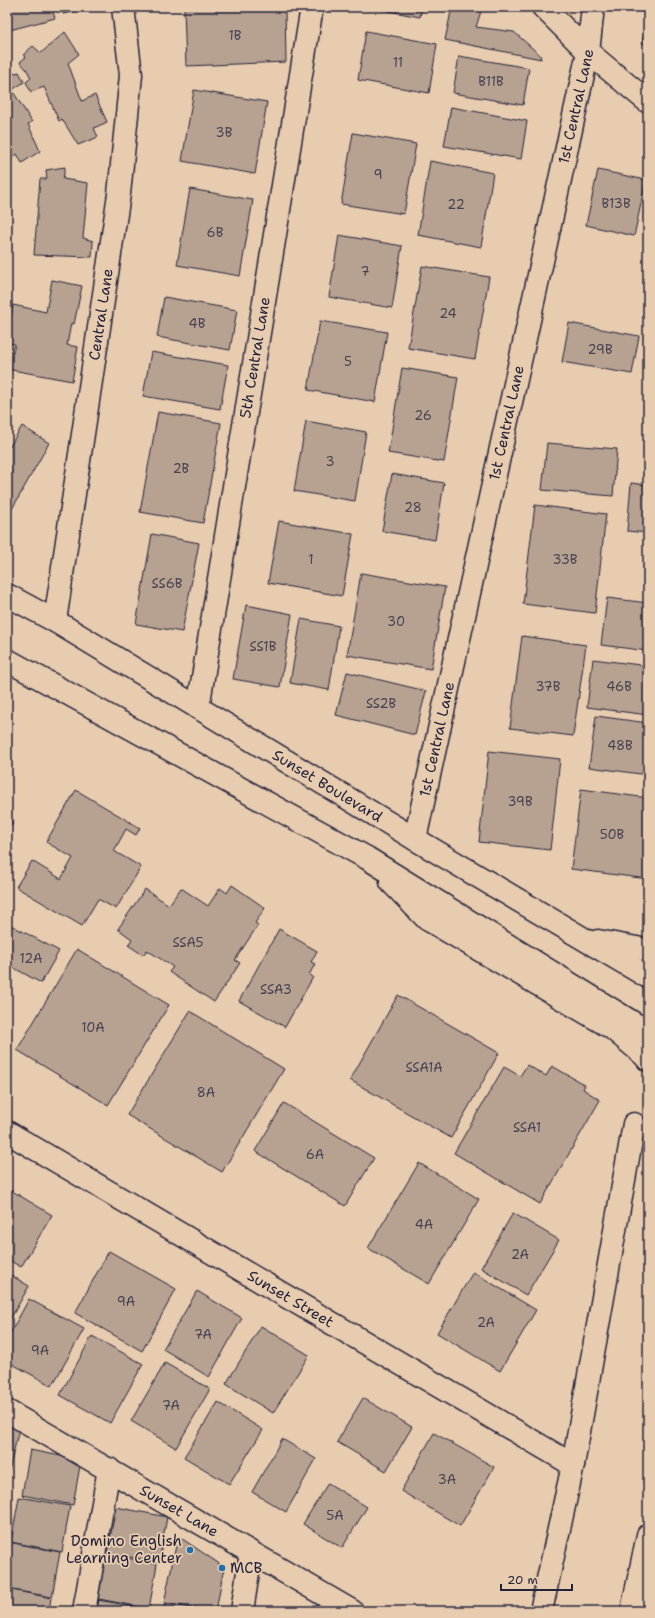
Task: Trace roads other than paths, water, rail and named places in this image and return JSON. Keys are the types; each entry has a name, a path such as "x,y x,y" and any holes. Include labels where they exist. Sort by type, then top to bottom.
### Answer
{"street":[{"name":"Central Lane","path":"55,621 119,194 132,75 123,7"},
{"name":"5th Central Lane","path":"198,708 312,7"},
{"path":"543,7 588,52 648,102"},
{"name":"1st Central Lane","path":"415,839 588,52 593,7"},
{"name":"Sunset Boulevard","path":"7,595 55,621 415,839 648,977"},
{"path":"7,660 367,858 648,1032"},
{"path":"367,858 427,919 612,1028 648,1060"},
{"path":"583,938 648,950"},
{"path":"541,1611 573,1465 634,1124"},
{"name":"Sunset Street","path":"7,1132 573,1465"},
{"name":"Sunset Lane","path":"7,1411 352,1611"},
{"path":"84,1611 109,1469"},
{"path":"632,1611 648,1535"},
{"path":"242,1611 251,1553"}],"place":[{"name":"Domino English Learning Center","path":"190,1550"},
{"name":"MCB","path":"222,1568"}]}
